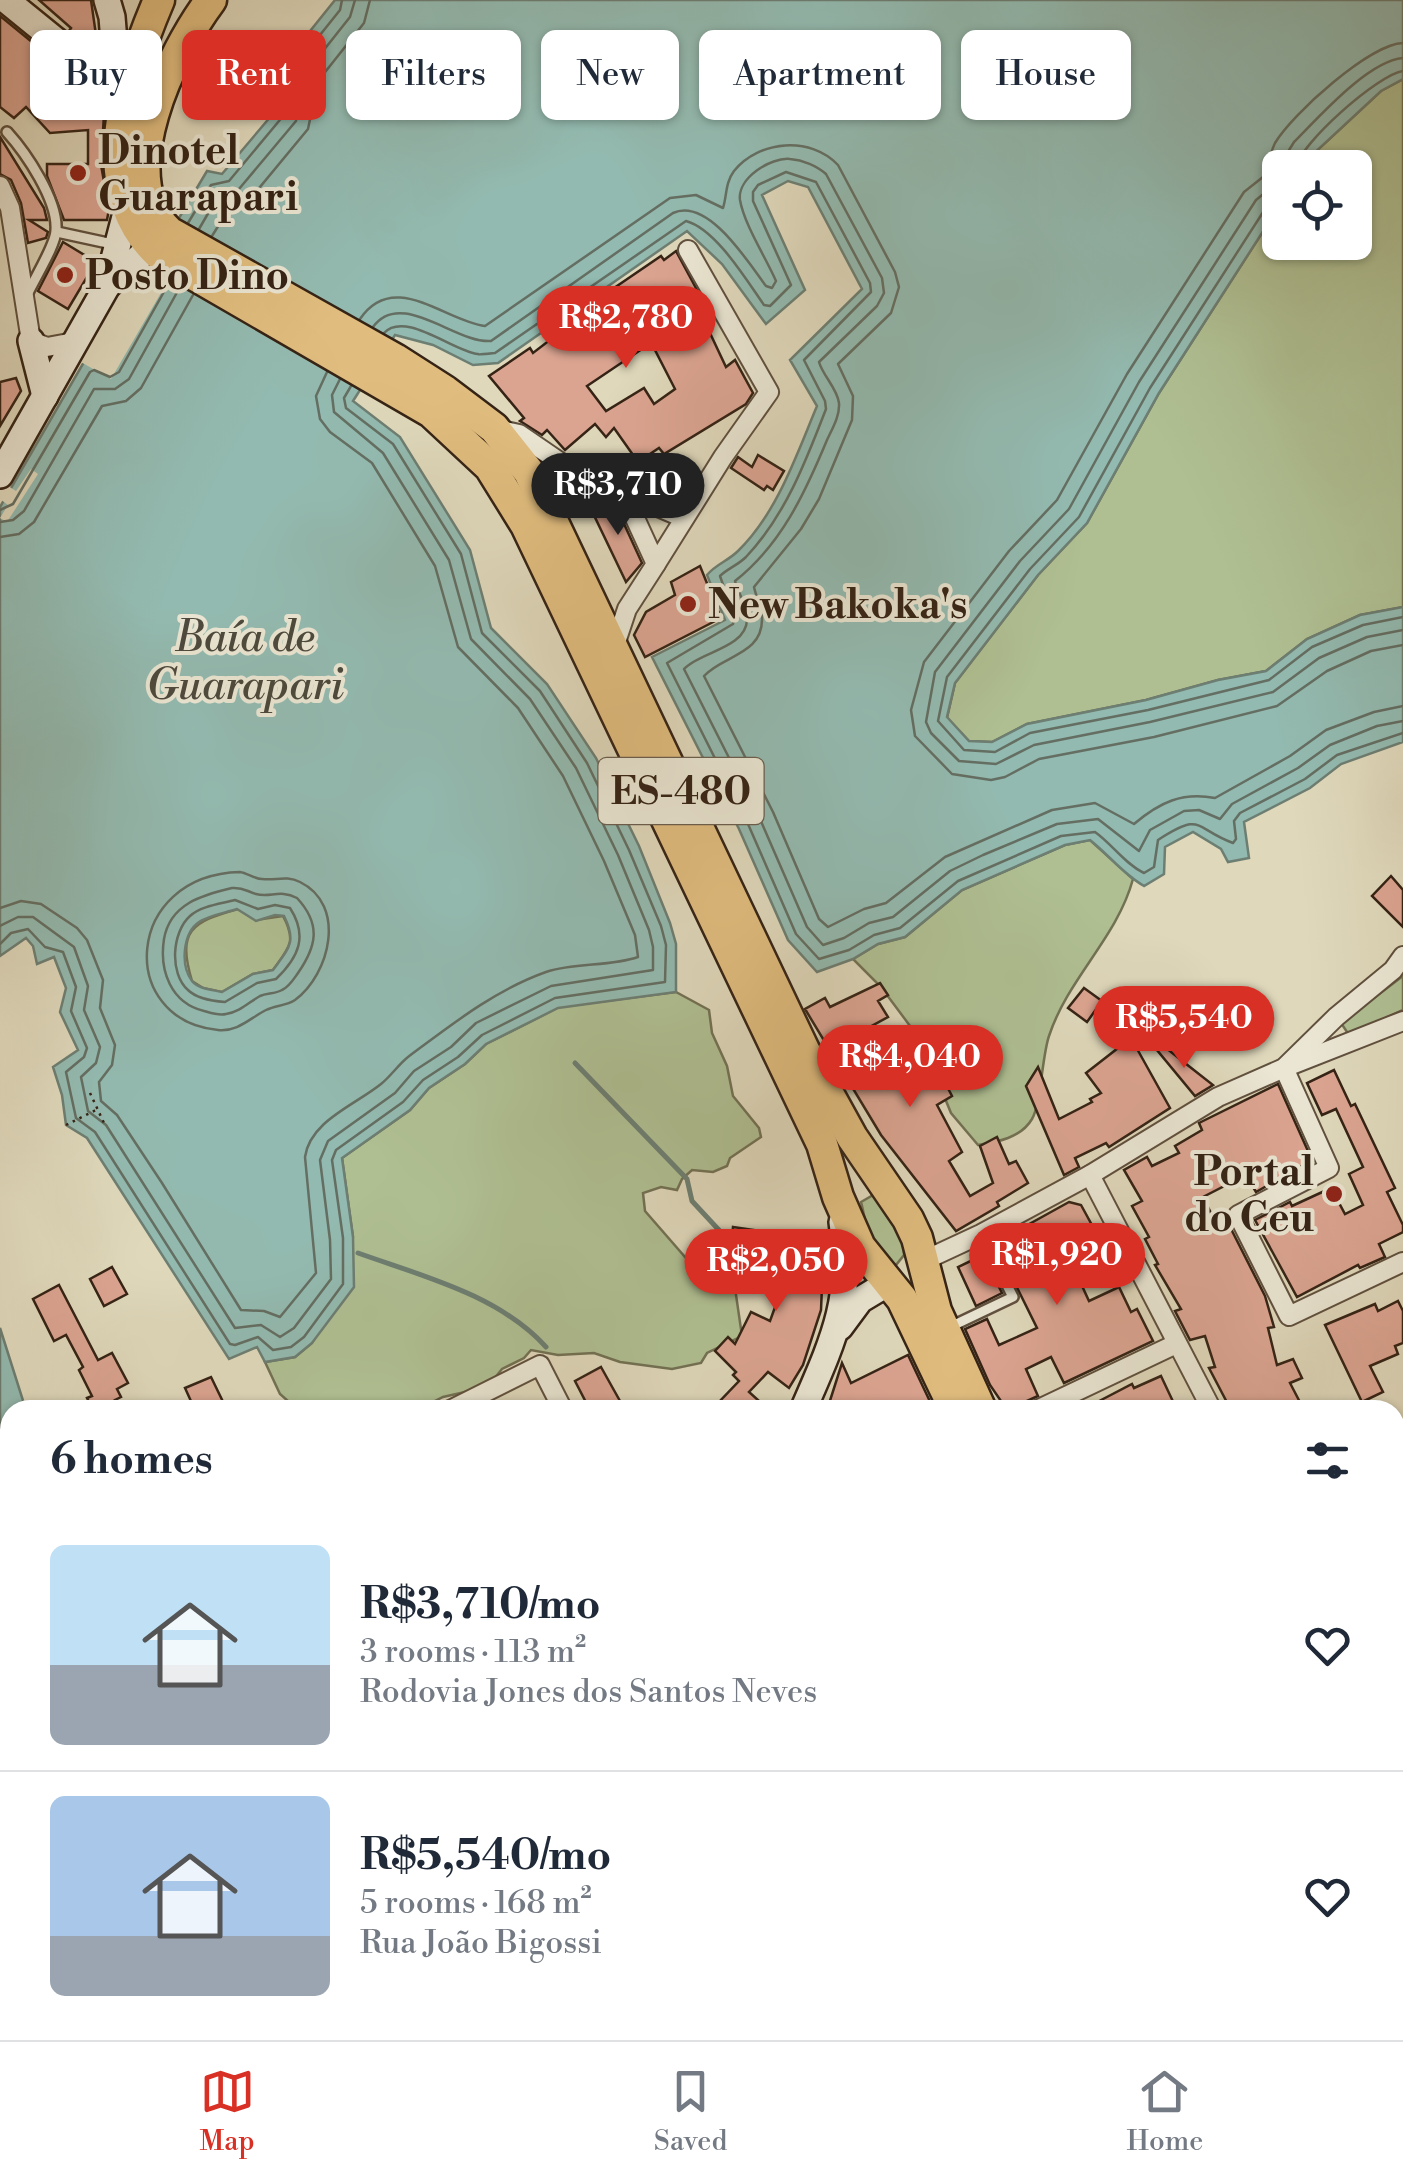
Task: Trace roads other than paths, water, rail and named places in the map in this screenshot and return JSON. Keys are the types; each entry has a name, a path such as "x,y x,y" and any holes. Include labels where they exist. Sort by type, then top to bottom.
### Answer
{"main road":[{"path":"146,29 160,0"},
{"path":"160,244 146,189 145,160 162,87 176,54 211,0"},
{"path":"122,120 126,209 160,244"},
{"name":"ES-480","path":"160,244 494,428 529,472 804,1050 852,1136 908,1219 943,1330 976,1400"},
{"name":"ES-480","path":"388,369 490,467 526,525 822,1144 838,1197 860,1247 902,1300 950,1400"},
{"path":"890,1282 923,1261"}],"street":[{"path":"6,0 43,30"},
{"path":"110,8 146,29"},
{"path":"0,186 10,208 31,341 46,396"},
{"path":"0,475 107,286 126,209"},
{"path":"107,286 160,244"},
{"path":"614,648 627,609 769,392 688,250"},
{"path":"31,341 47,348 74,342"},
{"path":"494,428 519,434 572,471 684,518"},
{"path":"623,492 656,564"},
{"path":"1284,1068 1336,1017 1393,970 1403,956"},
{"path":"923,1261 1090,1175 1218,1097 1403,1020"},
{"path":"1284,1068 1329,1168 1238,1215 1289,1316 1403,1262"},
{"path":"1090,1175 1207,1400"},
{"path":"837,1331 847,1253 838,1197"},
{"path":"807,1400 837,1331 860,1300 890,1282"},
{"path":"1058,1400 1176,1344"},
{"path":"470,1400 540,1365 557,1400"}],"lane":[{"path":"6,132 26,153 53,213 57,232 24,302"},
{"path":"57,232 120,245"},
{"path":"943,1330 1013,1296 981,1234"}],"water":[{"name":"Baía de Guarapari","path":"335,0 1403,0 1403,79 1381,91 1317,150 1262,150 1262,233 1159,393 1087,523 1038,575 955,683 947,717 969,741 992,742 1027,724 1266,671 1307,639 1360,615 1403,607 1403,742 1341,764 1310,788 1244,822 1249,858 1228,862 1221,849 1193,832 1165,847 1164,874 1144,886 1090,840 1065,845 962,890 905,937 878,944 853,959 817,972 788,940 739,829 652,657 725,620 707,575 738,551 764,519 817,406 790,360 862,289 808,187 788,181 762,195 805,290 766,324 722,264 687,231 498,363 473,365 433,345 395,335 353,401 400,437 470,550 491,628 547,684 596,758 639,846 670,923 676,944 676,992 558,1008 486,1044 429,1088 410,1110 342,1158 353,1237 354,1287 312,1343 295,1357 265,1362 257,1347 229,1359 87,1138 66,1125 53,1067 78,1050 60,1012 66,988 54,957 37,964 33,946 26,938 0,956 0,507 88,355 110,367 160,277 176,223 207,171 222,174 268,120 326,120 326,30 311,30","holes":["237,909 256,921 284,916 290,939 273,970 253,974 222,992 192,981 185,958 187,941 199,922"]},
{"path":"0,1328 23,1400 0,1400"}],"waterway":[{"path":"575,1063 687,1179 692,1201 730,1242"},
{"path":"358,1253 483,1300 527,1329 546,1347"}],"place":[{"name":"Dinotel Guarapari","path":"78,173"},
{"name":"Posto Dino","path":"65,275"},
{"name":"New Bakoka's","path":"688,604"},
{"name":"Portal do Ceu","path":"1334,1194"}]}
